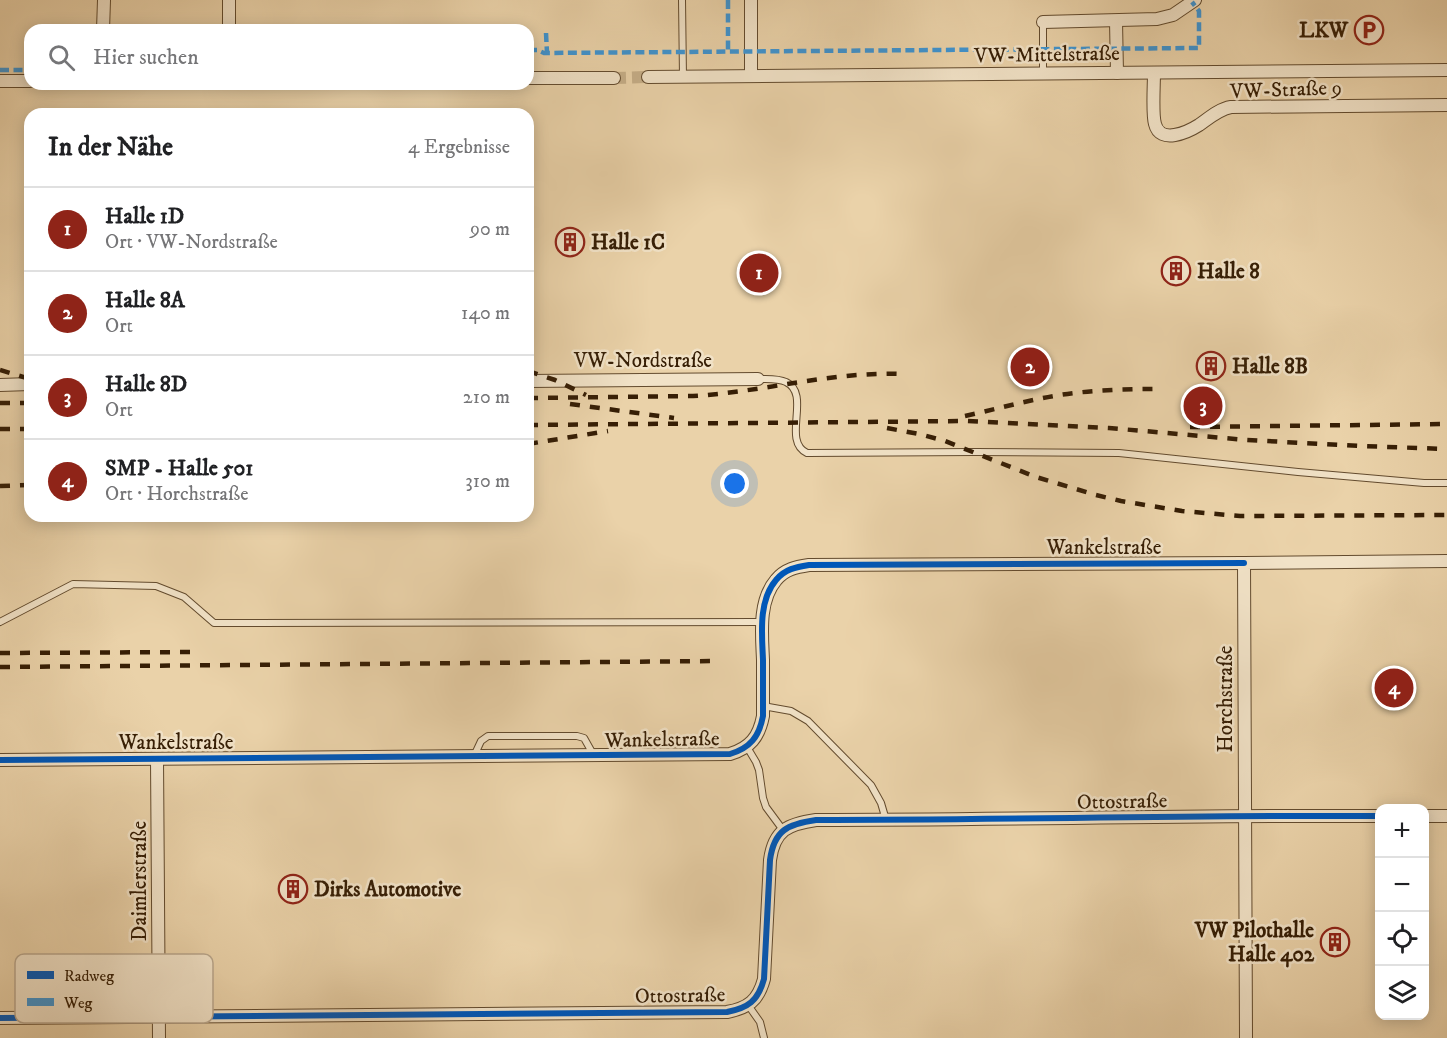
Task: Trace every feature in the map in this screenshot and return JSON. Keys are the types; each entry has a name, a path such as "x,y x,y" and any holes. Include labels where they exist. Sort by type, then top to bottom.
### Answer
{"street":[{"path":"104,0 104,24"},
{"path":"229,0 229,24"},
{"path":"751,0 751,76"},
{"path":"1043,22 1165,18 1179,12 1195,0"},
{"path":"1116,21 1117,73"},
{"name":"VW-Mittelstraße","path":"648,77 1447,70"},
{"name":"VW-Straße 9","path":"1154,73 1155,124 1160,132 1171,136 1184,133 1217,112 1232,107 1447,105"},
{"path":"534,78 614,78"},
{"path":"0,81 24,81"},
{"name":"VW-Nordstraße","path":"534,381 758,379"},
{"path":"0,385 24,384"},
{"path":"1244,563 1447,561"},
{"name":"Wankelstraße","path":"0,760 730,754 747,747 758,734 763,716 762,622 765,602 775,580 784,572 795,567 809,565 1244,563"},
{"name":"Horchstraße","path":"1244,563 1246,1038"},
{"name":"Daimlerstraße","path":"157,759 159,954"},
{"name":"Ottostraße","path":"213,1017 727,1012 737,1010 756,999 764,980 772,848 776,838 783,830 800,822 816,820 1375,816"},
{"path":"1429,816 1447,816"},
{"name":"Ottostraße","path":"0,1018 15,1018"}],"lane":[{"path":"682,0 683,77"},
{"path":"1043,22 1043,74"},
{"path":"758,379 785,381 794,389 797,399 796,441 807,453 1119,453 1309,473 1447,483"},
{"path":"0,622 73,584 156,586 184,597 214,622 762,622"},
{"path":"763,706 791,711 808,721 871,785 881,803 886,820"},
{"path":"474,757 481,741 488,736 578,736 584,738 594,756"},
{"path":"747,747 759,770 766,807 783,830"},
{"path":"748,1005 760,1022 764,1038"}],"tunnel":[{"path":"614,78 648,77"}],"railway":[{"path":"0,370 24,377"},
{"path":"534,373 586,395"},
{"path":"534,398 693,396 850,376 903,374"},
{"path":"965,416 1060,395 1108,390 1157,389"},
{"path":"0,403 24,403"},
{"path":"570,404 674,418"},
{"path":"534,425 967,421 1109,428 1247,440 1447,449"},
{"path":"1190,427 1447,424"},
{"path":"887,428 945,441 1036,477 1096,495 1182,511 1240,516 1447,515"},
{"path":"0,429 24,429"},
{"path":"534,443 608,431"},
{"path":"0,486 24,485"},
{"path":"0,653 199,652"},
{"path":"0,667 715,661"}],"marked path":[{"path":"728,0 728,51"},
{"path":"534,50 544,53 1199,48 1199,11 1192,2"},
{"path":"546,33 547,53"},
{"path":"0,70 24,70"}],"cycle path":[{"path":"0,760 730,754 748,745 756,736 761,723 763,716 762,618 770,588 783,573 791,569 809,565 1244,563"},
{"path":"213,1016 727,1012 741,1008 759,993 764,979 770,860 775,842 784,830 816,820 1375,816"},
{"path":"0,1018 15,1018"}],"place":[{"name":"LKW","path":"1369,30"},
{"name":"Halle 1C","path":"570,242"},
{"name":"Halle 8","path":"1176,271"},
{"name":"Halle 1D","path":"759,273"},
{"name":"Halle 8B","path":"1211,366"},
{"name":"Halle 8A","path":"1030,367"},
{"name":"Halle 8D","path":"1203,406"},
{"name":"SMP - Halle 501","path":"1394,688"},
{"name":"Dirks Automotive","path":"293,889"},
{"name":"VW Pilothalle Halle 402","path":"1335,942"}]}
